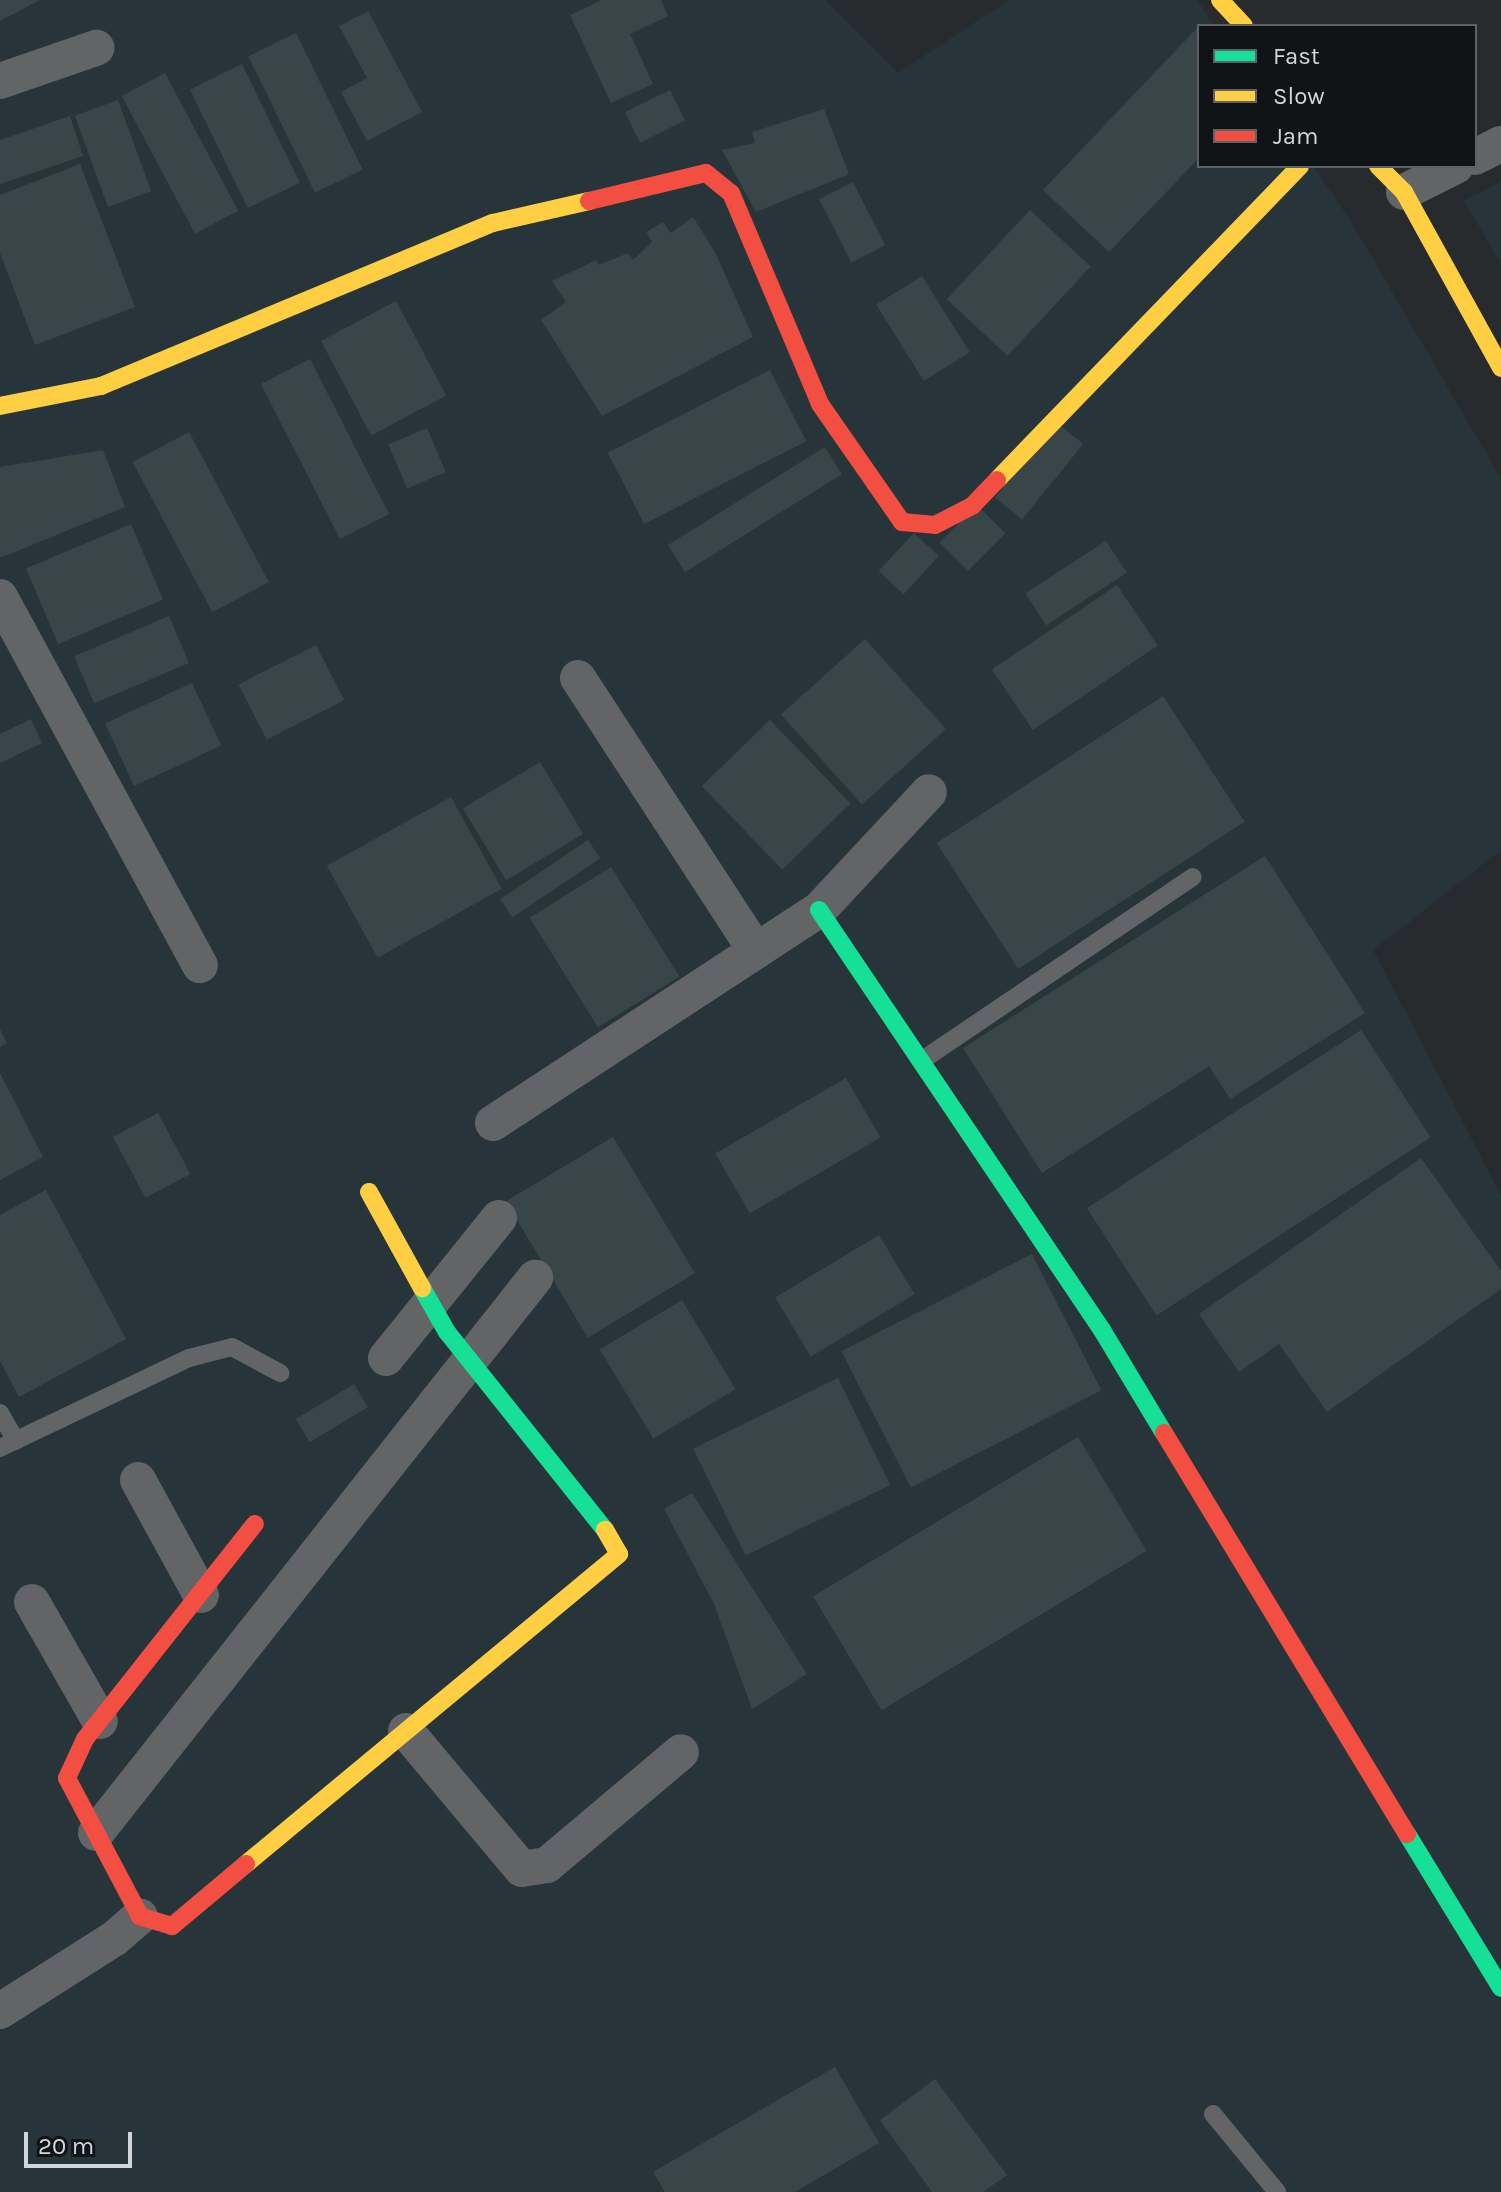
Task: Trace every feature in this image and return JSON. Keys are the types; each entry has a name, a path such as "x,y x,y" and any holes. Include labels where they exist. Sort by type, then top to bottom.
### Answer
{"street":[{"path":"1220,0 1242,24"},
{"path":"0,81 96,48"},
{"path":"1477,156 1501,144"},
{"path":"0,406 101,386 493,223 706,173 731,193 820,404 902,522 935,525 972,506 1298,168"},
{"path":"1380,168 1404,192 1501,368"},
{"path":"1404,192 1452,168"},
{"path":"0,597 200,965"},
{"path":"578,678 756,951"},
{"path":"493,1123 819,910 929,792"},
{"path":"819,910 1102,1330 1501,1988"},
{"path":"255,1524 85,1739 67,1778 140,1916 172,1926 619,1554 613,1540 447,1332 369,1192"},
{"path":"386,1358 499,1218"},
{"path":"96,1833 535,1278"},
{"path":"138,1480 201,1595"},
{"path":"32,1602 100,1721"},
{"path":"406,1731 522,1869 547,1865 681,1752"},
{"path":"0,2011 115,1938 140,1916"}],"lane":[{"path":"921,1061 1193,877"},
{"path":"0,1413 8,1444 189,1358 232,1347 280,1373"},
{"path":"1213,2114 1277,2192"}],"shaded area":[{"path":"0,0 825,0 898,73 1009,0 1197,0 1214,24 1197,24 1197,168 1314,168 1350,220 1501,479 1501,850 1373,950 1501,1195 1501,2192 0,2192"},
{"path":"1501,182 1501,263 1464,201"}],"building":[{"path":"0,0 40,0 0,21"},
{"path":"602,0 661,0 668,16 630,34 653,84 611,103 570,15"},
{"path":"368,11 422,112 367,141 341,92 367,78 339,26"},
{"path":"1197,28 1197,160 1109,252 1043,190"},
{"path":"296,33 363,170 315,193 248,56"},
{"path":"242,64 300,183 248,208 190,89"},
{"path":"165,73 238,211 195,234 122,96"},
{"path":"670,90 685,121 640,142 625,112"},
{"path":"118,100 151,191 108,207 75,116"},
{"path":"824,109 849,174 756,212 722,150 755,143 752,132"},
{"path":"70,116 83,156 0,184 0,140"},
{"path":"80,164 135,307 35,345 0,253 0,195"},
{"path":"853,182 885,245 851,263 819,199"},
{"path":"1030,210 1091,267 1007,356 947,299"},
{"path":"693,217 715,252 753,337 602,416 541,320 566,302 552,281 596,260 599,265 628,253 633,260 652,242 646,232 663,222 671,233"},
{"path":"922,276 970,352 924,381 876,305"},
{"path":"396,301 446,395 371,435 321,341"},
{"path":"310,359 389,514 340,539 261,384"},
{"path":"770,370 806,441 644,524 608,453"},
{"path":"1056,422 1083,444 1022,519 995,497"},
{"path":"427,428 446,472 407,489 388,444"},
{"path":"189,432 269,582 212,612 132,462"},
{"path":"825,447 842,474 685,572 668,545"},
{"path":"103,450 125,507 0,558 0,467"},
{"path":"977,505 1005,533 968,571 940,542"},
{"path":"131,524 163,599 58,644 26,569"},
{"path":"914,533 939,556 903,594 879,571"},
{"path":"1106,541 1127,573 1046,625 1025,593"},
{"path":"1117,585 1158,646 1033,730 992,669"},
{"path":"169,616 189,663 94,703 74,656"},
{"path":"865,639 946,729 862,805 781,715"},
{"path":"316,645 344,700 267,740 238,684"},
{"path":"192,683 221,746 134,786 105,724"},
{"path":"1163,696 1245,822 1018,969 937,843"},
{"path":"31,719 42,743 0,763 0,734"},
{"path":"770,720 851,803 782,869 702,786"},
{"path":"540,762 583,834 506,880 463,808"},
{"path":"451,797 502,889 378,958 327,866"},
{"path":"588,840 600,858 512,918 500,899"},
{"path":"1265,856 1365,1013 1230,1099 1209,1066 1042,1173 963,1048"},
{"path":"611,867 679,976 598,1027 530,918"},
{"path":"0,1029 7,1043 0,1047"},
{"path":"1361,1030 1431,1137 1156,1315 1087,1208"},
{"path":"0,1073 43,1157 0,1180"},
{"path":"846,1078 880,1138 750,1213 715,1154"},
{"path":"158,1113 190,1174 145,1198 113,1137"},
{"path":"613,1137 695,1273 588,1338 506,1201"},
{"path":"1421,1158 1501,1271 1501,1289 1327,1412 1279,1344 1239,1372 1199,1314"},
{"path":"46,1190 126,1339 19,1397 0,1361 0,1215"},
{"path":"879,1235 915,1294 811,1356 775,1297"},
{"path":"1032,1254 1101,1390 911,1487 841,1351"},
{"path":"682,1300 736,1389 653,1439 600,1349"},
{"path":"838,1378 890,1485 745,1556 693,1449"},
{"path":"354,1384 368,1407 310,1442 296,1419"},
{"path":"1078,1437 1147,1551 882,1710 813,1596"},
{"path":"692,1493 807,1674 752,1709 714,1604 664,1509"},
{"path":"835,2067 879,2143 795,2192 665,2192 653,2172"},
{"path":"935,2079 1007,2175 983,2192 932,2192 880,2120"}],"traffic: fast":[{"path":"819,910 1102,1330 1164,1433"},
{"path":"422,1288 447,1332 605,1530"},
{"path":"1407,1834 1501,1988"}],"traffic: slow":[{"path":"1220,0 1242,24"},
{"path":"997,480 1298,168"},
{"path":"1380,168 1404,192 1501,368"},
{"path":"0,406 101,386 493,223 589,201"},
{"path":"369,1192 422,1288"},
{"path":"246,1864 619,1554 605,1530"}],"traffic: jam":[{"path":"589,201 706,173 731,193 820,404 902,522 935,525 972,506 997,480"},
{"path":"1164,1433 1407,1834"},
{"path":"246,1864 172,1926 140,1916 67,1778 85,1739 255,1524"}]}
